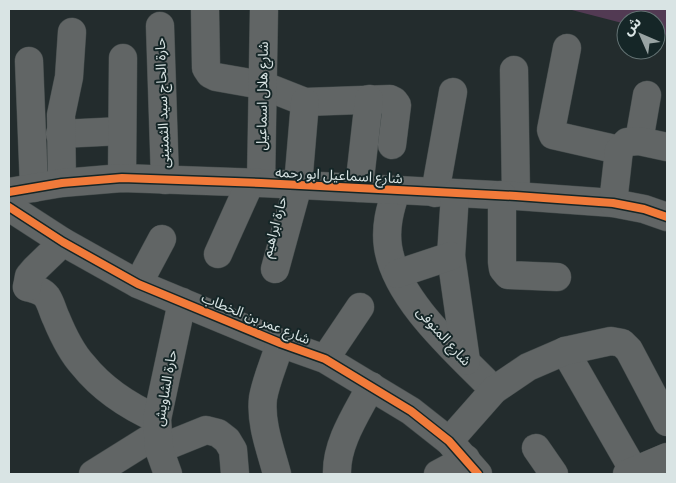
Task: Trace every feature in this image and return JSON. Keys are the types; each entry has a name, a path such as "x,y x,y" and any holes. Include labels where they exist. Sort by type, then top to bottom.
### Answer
{"street":[{"path":"205,9 206,68 210,74 216,77 262,85 305,102 390,99 397,105 392,145"},
{"name":"شارع هلال اسماعيل","path":"255,183 262,85 264,9"},
{"name":"حارة الحاج سيد الثمنينى","path":"160,26 165,180"},
{"path":"62,183 61,115 69,77 72,32"},
{"path":"567,48 551,130 553,135 629,145 667,146"},
{"path":"122,178 123,58"},
{"path":"21,190 29,61"},
{"path":"514,70 509,196 502,262 503,269 508,275 556,277"},
{"path":"453,92 445,193 451,256 466,361"},
{"path":"613,203 629,145 647,95"},
{"path":"359,188 369,99"},
{"name":"حارة ابراهيم","path":"275,269 298,185 305,102"},
{"path":"60,134 122,131"},
{"name":"شارع اسماعيل ابو رحمه","path":"21,190 62,183 122,178 255,183 613,203 644,209 667,217"},
{"path":"218,254 255,183"},
{"name":"شارع المنوفى","path":"396,190 388,218 388,247 397,274 427,321 494,390"},
{"name":"شارع عمر بن الخطاب","path":"9,208 63,242 138,284 280,343 325,359 411,411 464,458"},
{"path":"138,284 162,239"},
{"path":"18,293 34,268 63,242"},
{"path":"397,274 451,256"},
{"path":"18,293 38,289 46,296 69,346 82,365 98,382 136,410 158,434 168,474"},
{"name":"حارة الشاويش","path":"158,434 182,302"},
{"path":"325,359 360,307"},
{"path":"438,474 464,458 494,390 528,367 565,351 612,342 622,343 629,350 667,422"},
{"path":"277,474 263,412 263,398 280,343"},
{"path":"565,351 630,473 667,457"},
{"path":"337,474 342,444 371,386"},
{"path":"93,474 158,434 206,430 218,433 227,440 234,462 268,439"},
{"path":"536,448 554,474"}],"shaded area":[{"path":"568,9 667,9 667,35 666,10 616,10 616,21"}],"cycle path":[{"path":"9,192 62,183 122,178 261,183 613,203 644,209 667,217"},
{"path":"9,207 63,242 138,284 280,343 325,359 411,411 449,441 478,474"}]}
